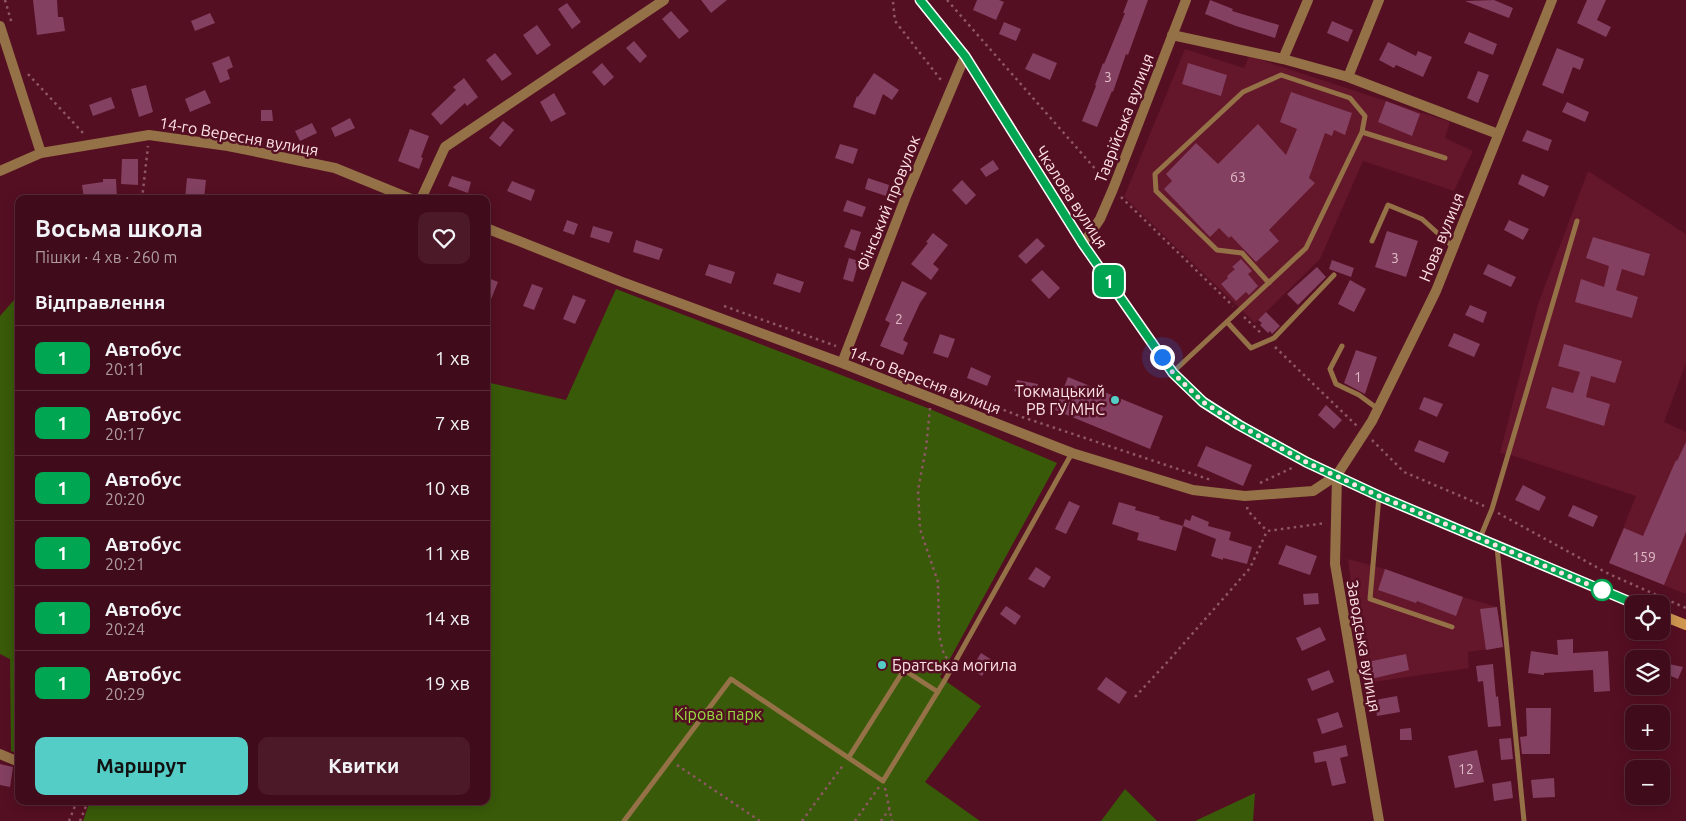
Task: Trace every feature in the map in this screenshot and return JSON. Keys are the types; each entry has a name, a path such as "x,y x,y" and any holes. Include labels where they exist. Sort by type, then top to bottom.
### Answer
{"main road":[{"name":"Чкалова вулиця","path":"920,0 965,56 1083,244 1173,373 1203,402 1239,425 1306,462 1337,476"},
{"path":"1337,476 1379,496 1625,600"},
{"path":"1670,619 1686,625"}],"street":[{"path":"423,195 445,148 664,0"},
{"name":"Таврійська вулиця","path":"1083,244 1100,219 1113,190 1186,0"},
{"path":"1283,59 1308,0"},
{"path":"1348,76 1379,0"},
{"name":"Нова вулиця","path":"1337,476 1378,409 1436,291 1552,0"},
{"path":"0,26 2,38 41,153"},
{"path":"1172,35 1283,59 1348,76 1498,134"},
{"name":"Фінський провулок","path":"842,363 907,194 965,56"},
{"name":"14-го Вересня вулиця","path":"0,171 41,153 149,135 228,146 335,168 401,195"},
{"name":"14-го Вересня вулиця","path":"490,230 622,282 842,363 1072,453 1193,490 1244,496 1313,491 1337,476"},
{"name":"Заводська вулиця","path":"1337,476 1335,564 1379,821"},
{"path":"0,754 15,760"}],"lane":[{"path":"1173,373 1227,322 1269,283 1306,248 1362,132 1365,116 1350,98 1281,75 1243,92 1156,174 1156,191 1217,250 1242,253 1269,283"},
{"path":"1362,132 1445,158"},
{"path":"1372,241 1388,205 1422,220 1453,247"},
{"path":"1480,538 1492,509 1577,221"},
{"path":"1227,322 1251,348 1274,338 1334,275"},
{"path":"1342,346 1330,369 1336,384 1359,395 1378,409"},
{"path":"624,821 731,679 883,781 938,692 1072,453"},
{"path":"1379,496 1370,600 1452,628"},
{"path":"1497,546 1524,821"},
{"path":"849,757 904,670 938,692"}],"path":[{"path":"5,0 14,28"},
{"path":"948,0 1113,190 1364,432"},
{"path":"893,2 895,21 941,80 938,89"},
{"path":"25,65 28,75 93,144"},
{"path":"142,195 149,135"},
{"path":"718,304 847,350 1022,417 1216,481"},
{"path":"930,382 930,409 926,448 918,490 920,529 938,582 939,634 944,655 952,667"},
{"path":"1252,486 1306,462"},
{"path":"1244,496 1248,511 1267,531"},
{"path":"1267,531 1335,522"},
{"path":"1135,697 1250,568 1267,531"},
{"path":"1609,574 1686,608"},
{"path":"802,821 849,757"},
{"path":"670,760 760,821"},
{"path":"883,781 892,821"},
{"path":"855,821 883,781"},
{"path":"70,821 76,805"},
{"path":"80,821 86,805"},
{"path":"881,821 890,808"}],"shaded area":[{"path":"1185,49 1244,68 1249,56 1450,122 1445,138 1473,151 1454,191 1363,161 1320,259 1255,323 1124,197"},
{"path":"1588,171 1686,234 1686,363 1664,422 1686,432 1686,594 1609,563 1636,496 1500,453 1538,304"},
{"path":"1348,559 1385,569 1497,607 1503,647 1468,652 1469,668 1367,683 1359,649"}],"green space":[{"name":"Кірова парк","path":"616,289 930,409 1057,463 940,677 981,706 925,782 980,821 83,821 89,805 490,805 490,383 566,400"},
{"path":"14,300 15,752 11,751 10,659 0,654 0,316"},
{"path":"1125,789 1157,821 1101,821"},
{"path":"1255,793 1253,821 1195,821"}],"building":[{"path":"33,0 57,0 58,17 63,17 65,31 37,35"},
{"path":"701,0 727,0 711,13"},
{"path":"977,0 999,0 1004,2 996,20 973,10"},
{"path":"1128,0 1148,0 1128,55 1126,54 1113,92 1097,127 1082,121 1103,63 1125,13 1123,13"},
{"path":"1210,0 1233,9 1232,11 1279,25 1275,38 1205,14"},
{"path":"1494,0 1513,8 1509,18 1465,1"},
{"path":"1587,0 1606,0 1597,20 1611,27 1606,37 1577,23"},
{"path":"567,3 581,22 572,29 558,9"},
{"path":"671,11 689,31 679,39 662,19"},
{"path":"210,13 215,23 195,31 191,21"},
{"path":"1332,21 1353,30 1348,42 1327,33"},
{"path":"1004,22 1021,29 1016,41 999,34"},
{"path":"537,25 551,45 537,55 523,35"},
{"path":"1469,32 1497,44 1493,55 1464,43"},
{"path":"634,41 647,56 640,63 626,48"},
{"path":"1388,42 1416,56 1418,51 1432,57 1423,77 1396,65 1394,68 1379,60"},
{"path":"1557,48 1584,59 1580,70 1573,67 1563,94 1542,85"},
{"path":"495,53 512,74 502,81 486,60"},
{"path":"1033,53 1057,63 1050,80 1025,69"},
{"path":"229,56 233,67 227,70 230,79 220,83 212,63"},
{"path":"602,63 614,77 604,86 592,72"},
{"path":"1188,63 1227,75 1221,96 1182,84"},
{"path":"1478,71 1489,75 1478,103 1467,98"},
{"path":"874,73 899,90 892,100 883,94 875,115 853,107 857,96"},
{"path":"464,78 478,97 467,106 465,103 441,125 431,114 456,90 453,87"},
{"path":"146,85 153,112 139,117 131,89"},
{"path":"205,90 211,103 190,112 185,99"},
{"path":"1291,92 1352,113 1345,135 1334,130 1332,136 1325,133 1309,178 1315,183 1269,230 1279,241 1256,262 1231,236 1229,238 1219,228 1210,237 1164,189 1172,181 1166,174 1196,143 1218,164 1258,124 1286,155 1297,129 1280,122"},
{"path":"554,93 566,114 551,122 540,102"},
{"path":"111,97 115,108 93,116 89,105"},
{"path":"1386,101 1420,114 1412,136 1378,122"},
{"path":"1567,102 1589,112 1585,122 1562,112"},
{"path":"261,110 272,110 273,121 261,121"},
{"path":"350,118 355,128 335,137 331,128"},
{"path":"503,121 514,130 500,147 489,138"},
{"path":"312,123 317,133 300,141 295,131"},
{"path":"410,129 429,136 421,157 423,158 419,169 398,161"},
{"path":"1527,130 1552,140 1548,151 1522,141"},
{"path":"840,144 858,149 853,164 835,158"},
{"path":"122,159 138,159 138,185 121,184"},
{"path":"993,160 999,169 986,177 980,169"},
{"path":"1522,174 1549,186 1544,197 1518,184"},
{"path":"452,176 471,182 468,193 448,186"},
{"path":"187,178 206,180 204,195 185,195"},
{"path":"868,178 889,185 886,196 865,189"},
{"path":"103,179 116,179 117,195 83,195 82,185 103,182"},
{"path":"962,180 976,195 966,205 952,190"},
{"path":"512,181 535,190 531,201 507,191"},
{"path":"847,200 866,207 862,217 843,211"},
{"path":"567,220 578,224 574,235 563,231"},
{"path":"1509,220 1529,229 1523,240 1504,230"},
{"path":"593,226 613,232 609,243 590,237"},
{"path":"851,229 861,232 855,251 844,247"},
{"path":"1387,231 1418,241 1406,277 1375,267"},
{"path":"933,233 948,245 933,264 939,269 931,280 911,264 928,243 926,242"},
{"path":"1593,237 1650,254 1644,276 1622,269 1616,290 1638,297 1632,318 1575,302 1581,279 1604,287 1609,266 1586,258"},
{"path":"1037,238 1045,246 1026,264 1018,256"},
{"path":"636,240 663,249 659,260 633,252"},
{"path":"849,258 859,261 853,282 843,279"},
{"path":"1241,259 1252,271 1248,274 1258,286 1249,295 1246,292 1236,301 1221,284 1235,269 1232,267"},
{"path":"1332,260 1354,268 1351,277 1329,269"},
{"path":"709,264 735,272 731,284 705,275"},
{"path":"1488,264 1516,277 1511,287 1483,274"},
{"path":"1317,267 1326,277 1298,305 1287,294"},
{"path":"1042,270 1060,288 1049,299 1031,280"},
{"path":"777,273 804,282 800,293 773,284"},
{"path":"490,279 498,282 490,302"},
{"path":"1350,280 1366,289 1354,312 1338,304"},
{"path":"902,281 927,293 920,303 903,340 908,343 903,355 880,346 890,323 885,320"},
{"path":"532,284 543,288 534,310 523,306"},
{"path":"573,295 586,300 575,324 563,319"},
{"path":"1470,305 1487,312 1483,323 1465,315"},
{"path":"1266,312 1280,326 1272,334 1270,331 1268,333 1260,325 1262,323 1258,320"},
{"path":"1454,333 1480,344 1474,357 1448,346"},
{"path":"940,334 955,339 948,358 933,353"},
{"path":"1564,344 1622,361 1615,383 1591,376 1586,397 1610,404 1604,426 1546,408 1552,387 1573,393 1580,372 1558,366"},
{"path":"1356,350 1377,357 1365,394 1344,383"},
{"path":"971,367 991,376 987,386 967,378"},
{"path":"1068,377 1163,416 1150,449 1055,410"},
{"path":"1017,380 1038,384 1035,396 1014,391"},
{"path":"1424,397 1443,404 1437,417 1419,409"},
{"path":"1326,405 1342,420 1334,429 1318,415"},
{"path":"1419,440 1449,452 1444,463 1414,451"},
{"path":"1686,442 1686,532 1664,585 1609,563 1624,528 1643,536 1676,460"},
{"path":"1206,446 1252,465 1243,486 1197,466"},
{"path":"1523,485 1546,497 1539,511 1515,500"},
{"path":"1069,501 1080,506 1066,534 1055,529"},
{"path":"1119,502 1136,507 1135,510 1160,517 1159,519 1183,526 1176,551 1137,540 1139,533 1112,524"},
{"path":"1573,505 1598,516 1593,527 1568,516"},
{"path":"1192,515 1209,522 1208,526 1231,532 1229,540 1252,547 1247,564 1211,556 1216,539 1183,526 1185,519 1190,521"},
{"path":"1286,545 1317,556 1310,575 1278,564"},
{"path":"1036,567 1051,577 1044,588 1028,579"},
{"path":"1385,569 1463,597 1456,616 1417,601 1416,603 1378,590"},
{"path":"1318,593 1319,604 1304,605 1303,594"},
{"path":"1006,606 1021,616 1015,625 1000,614"},
{"path":"1497,607 1503,647 1486,650 1480,609"},
{"path":"1320,627 1326,640 1302,651 1296,638"},
{"path":"1573,639 1573,653 1608,651 1610,691 1594,692 1593,670 1544,673 1544,675 1528,673 1531,651 1558,655 1557,640"},
{"path":"981,653 992,660 982,676 971,669"},
{"path":"1406,654 1409,670 1371,679 1367,662"},
{"path":"1493,664 1501,726 1488,727 1483,681 1478,682 1476,666"},
{"path":"1670,664 1683,667 1678,679 1670,676"},
{"path":"1329,670 1334,682 1312,691 1307,679"},
{"path":"1106,677 1127,692 1119,704 1097,689"},
{"path":"1397,696 1400,712 1377,716 1375,700"},
{"path":"1526,708 1551,708 1550,754 1522,754 1520,737 1527,736"},
{"path":"1338,712 1343,727 1322,734 1317,719"},
{"path":"1411,728 1412,740 1400,740 1400,729"},
{"path":"1511,738 1513,759 1501,760 1499,739"},
{"path":"1346,745 1348,756 1340,758 1346,783 1332,786 1326,761 1315,763 1313,752"},
{"path":"1477,750 1484,782 1455,788 1448,756"},
{"path":"0,764 13,767 10,787 0,785"},
{"path":"1554,778 1555,797 1533,798 1531,780"},
{"path":"1511,781 1513,798 1494,801 1492,784"}],"bus line":[{"name":"1","path":"920,0 965,56 1083,244 1173,373 1203,402 1239,425 1306,462 1379,496 1625,600"}],"place":[{"name":"Токмацький РВ ГУ МНС","path":"1115,400"},
{"name":"Братська могила","path":"882,665"}],"route":[{"path":"1162,357 1173,373 1203,402 1239,425 1306,462 1379,496 1602,590"}]}
